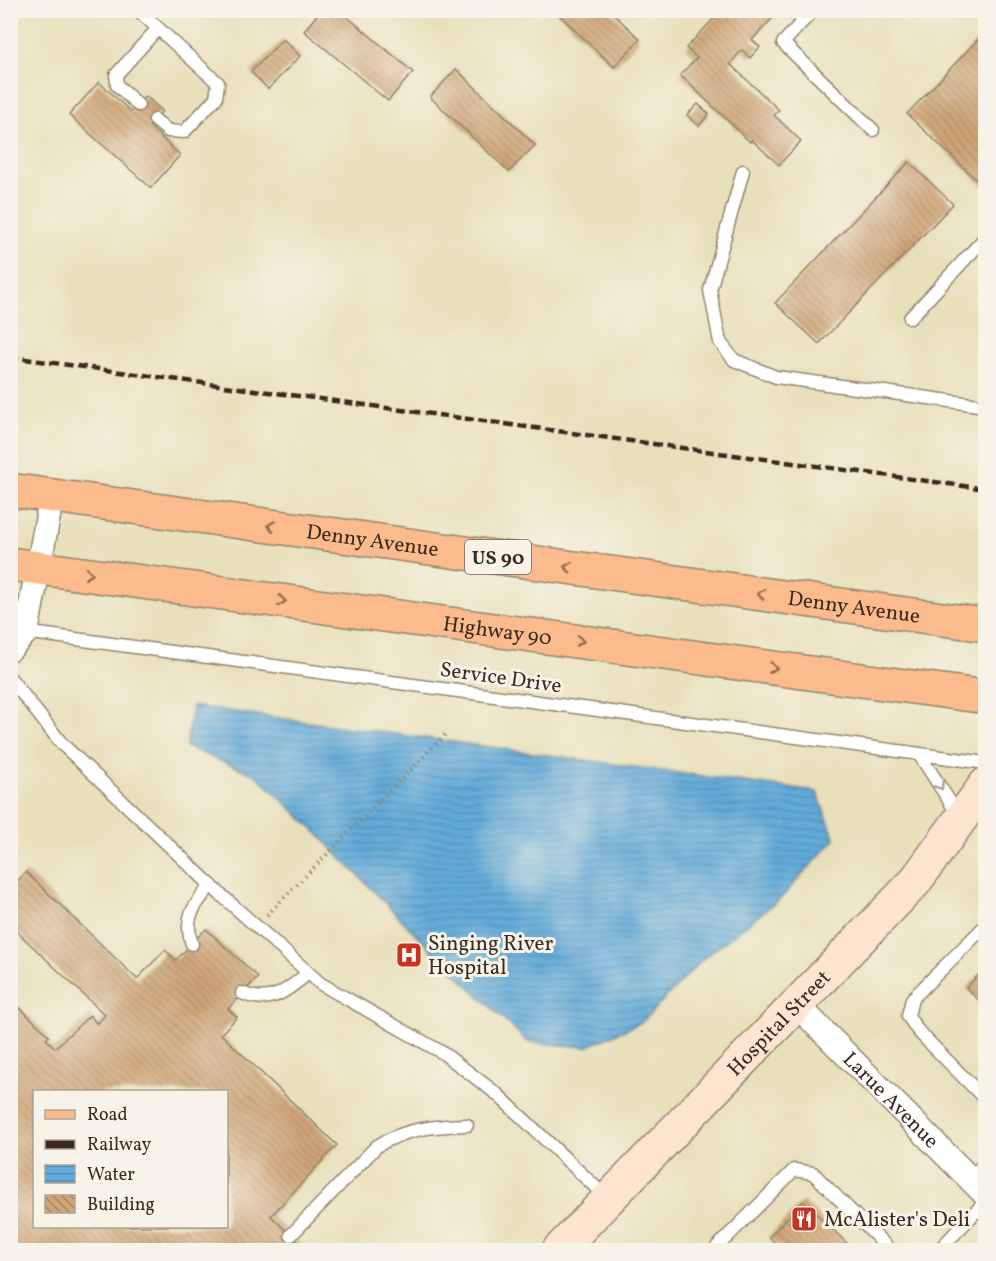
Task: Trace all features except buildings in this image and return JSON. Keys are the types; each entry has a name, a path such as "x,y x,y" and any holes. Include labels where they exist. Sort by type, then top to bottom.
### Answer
{"main road":[{"name":"Denny Avenue","path":"10,490 986,625"},
{"name":"Highway 90","path":"24,566 986,697"}],"street":[{"path":"16,637 24,566 52,495"},
{"name":"Hospital Street","path":"568,1248 608,1199 914,883 986,784"},
{"name":"Larue Avenue","path":"796,1004 980,1178"}],"lane":[{"path":"138,10 218,83 216,98 184,132 168,131 155,120"},
{"path":"813,10 783,43 873,130"},
{"path":"138,105 117,85 116,75 158,28"},
{"path":"743,171 710,290 720,342 734,360 776,377 986,406"},
{"path":"910,318 984,239 986,240"},
{"name":"Service Drive","path":"16,637 986,763"},
{"path":"10,678 62,744 308,973 321,984 443,1053 470,1073 505,1101 608,1199"},
{"path":"919,754 961,818"},
{"path":"192,944 189,935 189,919 192,910 211,885"},
{"path":"986,925 912,999 908,1016 918,1030 986,1100"},
{"path":"243,993 256,997 276,996 285,992 308,973"},
{"path":"291,1235 377,1146 393,1137 418,1129 467,1125"},
{"path":"718,1251 717,1247 794,1170 813,1173 890,1251"},
{"path":"939,1251 986,1201"}],"path":[{"path":"256,926 448,732"}],"water":[{"path":"192,706 817,792 835,839 780,899 705,957 642,1022 586,1047 528,1042 438,957 313,829 256,775 186,747"}],"railway":[{"path":"10,357 986,489"}],"place":[{"name":"Singing River Hospital","path":"409,955"},
{"name":"McAlister's Deli","path":"804,1219"}]}
